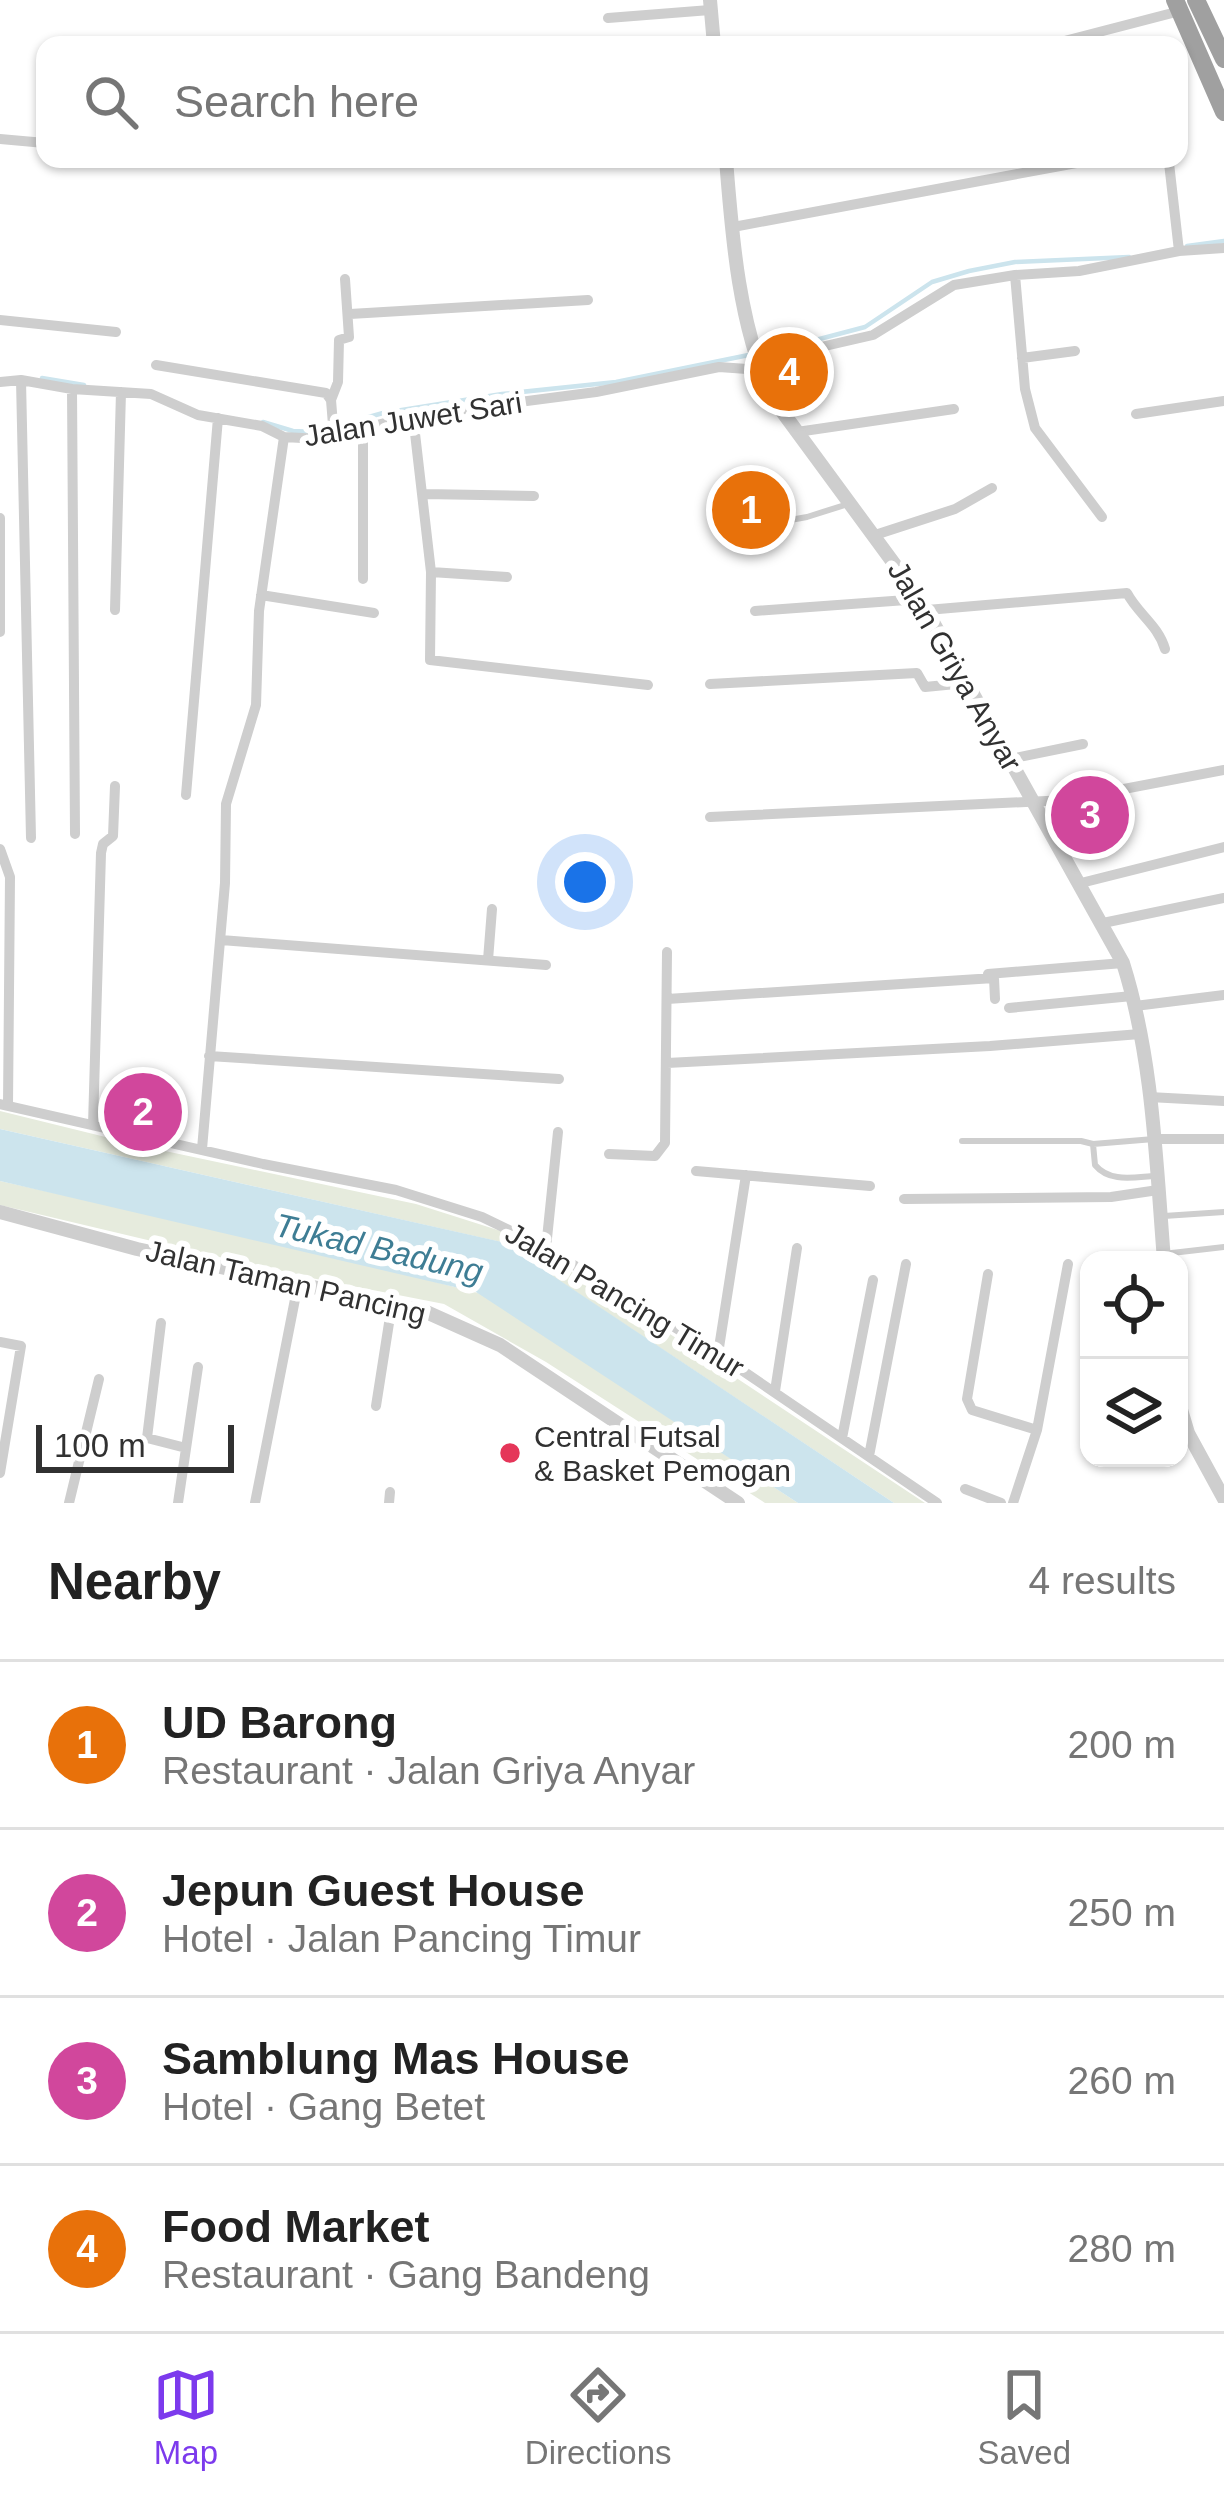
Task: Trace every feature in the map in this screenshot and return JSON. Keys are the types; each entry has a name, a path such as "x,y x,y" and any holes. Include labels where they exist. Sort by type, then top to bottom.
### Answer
{"highway":[{"path":"1184,4 1224,59"},
{"path":"1184,4 1224,112"}],"street":[{"path":"1079,36 1184,4"},
{"path":"608,18 710,5 713,36"},
{"path":"0,140 36,142"},
{"name":"Jalan Griya Anyar","path":"726,168 739,280 773,399 923,604 1123,964 1149,1097 1163,1251"},
{"path":"733,227 1050,168"},
{"path":"1170,168 1180,251"},
{"path":"761,368 874,334 954,286 1224,248"},
{"path":"1015,275 1027,400 1035,428 1102,517"},
{"path":"334,437 332,400 340,340 349,337 345,279"},
{"path":"350,314 588,300"},
{"path":"0,320 116,332"},
{"path":"1022,358 1075,351"},
{"path":"156,365 326,393 332,400"},
{"name":"Jalan Juwet Sari","path":"0,382 21,380 151,394 198,415 262,426 284,437 334,437 413,416 596,392 719,367 761,368"},
{"path":"21,380 31,838"},
{"path":"72,389 75,834"},
{"path":"115,610 121,392"},
{"path":"1136,414 1224,401"},
{"path":"797,432 954,409"},
{"path":"413,416 431,572 430,660 648,685"},
{"path":"186,795 218,418"},
{"path":"363,427 363,579"},
{"path":"202,1148 228,833 226,804 256,705 261,595 284,437"},
{"path":"875,535 955,509 992,488"},
{"path":"424,494 534,496"},
{"path":"0,518 0,632"},
{"path":"431,572 507,577"},
{"path":"755,611 1127,592 1139,613 1157,629 1165,649"},
{"path":"261,595 374,613"},
{"path":"710,685 917,673 925,687 966,682"},
{"path":"1010,759 1083,744"},
{"path":"710,818 1033,802 1224,770"},
{"path":"93,1125 100,853 113,836 115,786"},
{"path":"1081,883 1224,847"},
{"path":"0,849 10,877 4,1105"},
{"path":"1103,923 1224,898"},
{"path":"488,960 492,910"},
{"path":"220,940 546,965"},
{"path":"608,1154 655,1156 663,1149 668,952"},
{"path":"936,977 1123,964"},
{"path":"667,999 994,978 995,999"},
{"path":"1010,1008 1224,995"},
{"path":"667,1063 1140,1034"},
{"path":"209,1056 559,1079"},
{"path":"1149,1097 1224,1101"},
{"name":"Jalan Pancing Timur","path":"4,1105 263,1165 396,1190 459,1208 546,1248 718,1354 937,1503"},
{"path":"546,1248 557,1132"},
{"path":"1154,1139 1224,1139"},
{"path":"696,1171 870,1186"},
{"path":"718,1354 746,1175"},
{"path":"904,1199 1111,1197 1157,1183"},
{"name":"Jalan Taman Pancing","path":"0,1212 137,1249 424,1311 474,1330 738,1503"},
{"path":"775,1391 796,1248"},
{"path":"869,1456 906,1264"},
{"path":"1013,1503 1037,1430 1068,1264"},
{"path":"988,1274 967,1399 972,1410 1037,1430"},
{"path":"842,1438 873,1280"},
{"path":"255,1503 298,1284"},
{"path":"376,1406 392,1304"},
{"path":"161,1322 147,1438 186,1448"},
{"path":"0,1342 21,1346 0,1473"},
{"path":"178,1503 198,1367"},
{"path":"69,1503 99,1379"},
{"path":"1188,1433 1224,1498 1210,1503"},
{"path":"965,1489 1000,1503"}],"lane":[{"path":"768,524 807,518 851,502"},
{"path":"962,1141 1066,1138 1094,1144 1154,1139"},
{"path":"1094,1144 1095,1165 1106,1175 1157,1183"},
{"path":"1160,1216 1224,1212"},
{"path":"1188,1253 1224,1247"}],"shaded area":[{"path":"0,1111 416,1204 504,1232 608,1293 925,1503 894,1503 501,1242 0,1129"},
{"path":"0,1181 323,1253 482,1294 798,1503 765,1503 546,1362 444,1304 291,1274 0,1205"}],"water":[{"name":"Tukad Badung","path":"0,1129 502,1242 894,1503 798,1503 476,1292 0,1181"}],"waterway":[{"path":"1187,246 1224,241"},
{"path":"263,422 315,432 383,413 616,382 865,327 932,282 969,271 1015,262 1129,257"},
{"path":"42,378 84,385"}],"place":[{"name":"Food Market","path":"789,372"},
{"name":"UD Barong","path":"751,510"},
{"name":"Samblung Mas House","path":"1090,815"},
{"name":"Jepun Guest House","path":"143,1112"},
{"name":"Central Futsal & Basket Pemogan","path":"510,1453"}]}
